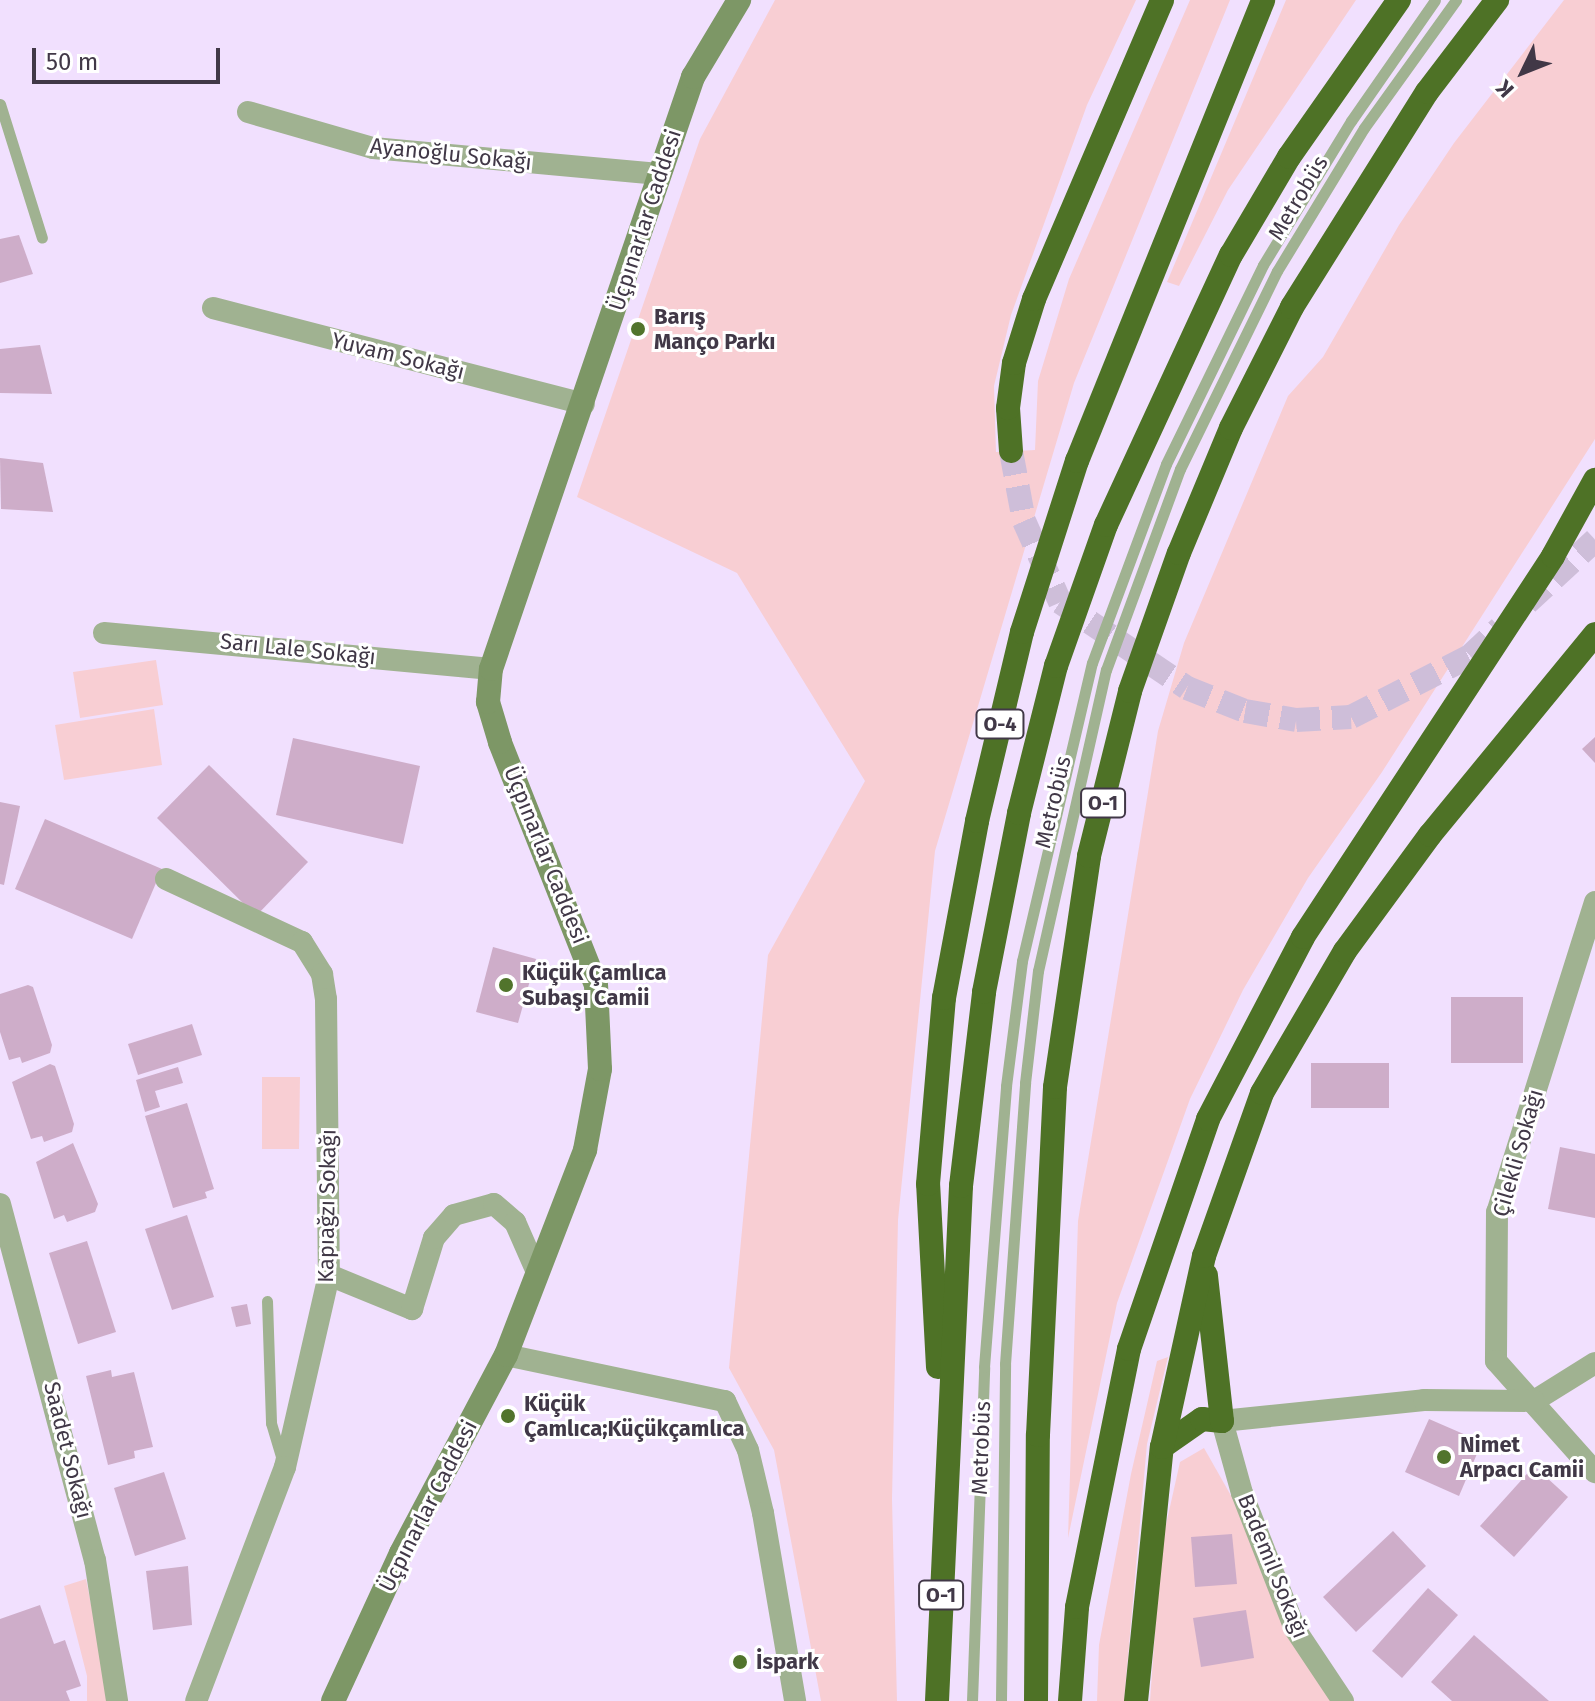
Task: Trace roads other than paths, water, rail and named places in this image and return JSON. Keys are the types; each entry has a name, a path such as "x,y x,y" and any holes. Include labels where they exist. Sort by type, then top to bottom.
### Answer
{"highway":[{"path":"1011,451 1008,408 1014,363 1034,299 1162,0"},
{"name":"O-4","path":"945,1489 928,1184 944,998 977,821 1022,632 1077,461 1263,0"},
{"name":"O-1","path":"937,1701 961,1186 984,992 1019,813 1056,666 1106,525 1231,255 1289,157 1399,0"},
{"name":"O-1","path":"1036,1701 1038,1435 1055,1087 1089,856 1130,691 1208,484 1292,307 1427,92 1497,0"},
{"path":"1070,1701 1077,1607 1129,1349 1208,1119 1303,937 1553,556 1595,480"},
{"path":"1136,1701 1162,1447 1204,1256 1262,1093 1299,1022 1430,835 1595,634"},
{"path":"1162,1447 1202,1419 1222,1421 1204,1256"}],"street":[{"name":"Üçpınarlar Caddesi","path":"333,1701 401,1553 506,1355 585,1150 600,1069 596,985 500,742 488,702 491,669 584,404 693,77 739,0"},
{"name":"Ayanoğlu Sokağı","path":"248,112 373,148 659,174"},
{"name":"Yuvam Sokağı","path":"213,308 584,404"},
{"name":"Sarı Lale Sokağı","path":"104,633 491,669"},
{"name":"Kapıağzı Sokağı","path":"166,879 287,931 302,942 322,974 329,1275 285,1467 196,1701"},
{"name":"Çilekli Sokağı","path":"1595,902 1497,1212 1496,1361 1595,1472"},
{"name":"Saadet Sokağı","path":"0,1204 95,1560 117,1701"},
{"path":"329,1275 412,1309 434,1238 454,1215 494,1204 515,1222 537,1272"},
{"path":"506,1355 725,1401 748,1450 760,1501 795,1701"},
{"path":"1222,1421 1424,1400 1534,1401 1595,1363"},
{"name":"Bademil Sokağı","path":"1222,1421 1242,1493 1295,1629 1343,1701"}],"lane":[{"name":"Metrobüs","path":"972,1701 984,1367 1006,1086 1022,961 1092,663 1166,464 1263,265 1351,121 1435,0"},
{"name":"Metrobüs","path":"1001,1701 1003,1407 1025,1083 1038,971 1106,670 1180,469 1277,271 1364,128 1456,0"},
{"path":"0,104 42,238"},
{"path":"267,1301 271,1423 285,1467"}],"tunnel":[{"path":"1011,451 1024,521 1060,602 1187,688 1245,711 1296,720 1351,717 1470,656 1500,628"},
{"path":"1527,603 1595,540"}],"place":[{"name":"Barış Manço Parkı","path":"638,329"},
{"name":"Küçük Çamlıca Subaşı Camii","path":"506,985"},
{"name":"Küçük Çamlıca;Küçükçamlıca","path":"508,1416"},
{"name":"Nimet Arpacı Camii","path":"1444,1457"},
{"name":"İspark","path":"740,1662"}]}
